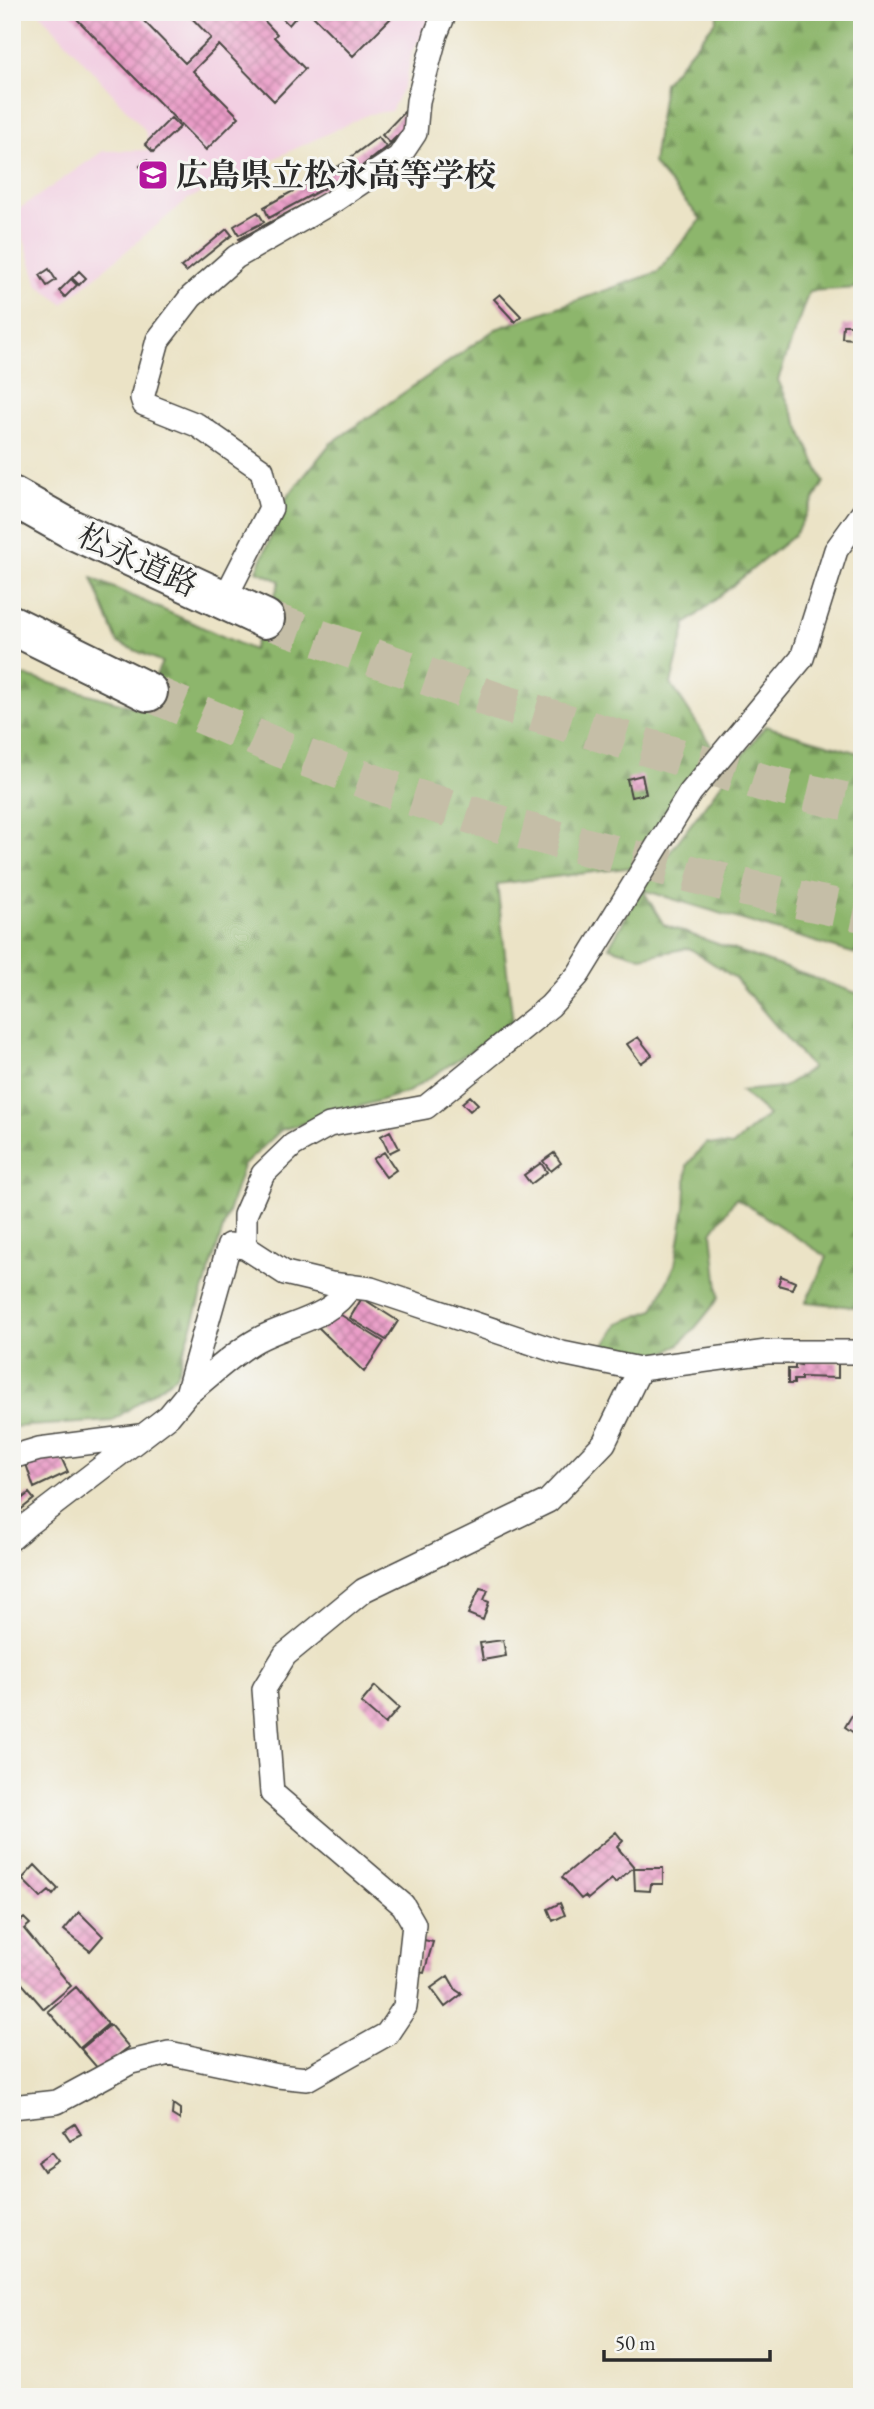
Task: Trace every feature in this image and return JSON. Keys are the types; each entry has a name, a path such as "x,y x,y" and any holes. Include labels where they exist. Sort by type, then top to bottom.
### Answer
{"highway":[{"name":"松永道路","path":"12,496 71,529 265,619"},
{"path":"12,625 148,692"}],"street":[{"path":"224,600 271,508 262,470 197,425 144,404 142,398 158,340 191,297 236,257 332,202 399,157 415,134 418,101 436,34 445,12"},
{"path":"245,1247 245,1215 258,1184 263,1174 293,1145 329,1125 426,1107 550,1006 578,975 690,793 802,658 836,550 862,514"},
{"path":"187,1394 229,1245 245,1247 285,1273 371,1289 562,1353 640,1370 766,1352 862,1352"},
{"path":"12,1538 169,1416 187,1394 256,1340 312,1318 344,1298 350,1286"},
{"path":"12,2107 57,2102 131,2062 169,2053 278,2076 307,2079 387,2034 405,2007 414,1924 403,1905 272,1793 264,1689 285,1655 364,1590 548,1501 604,1443 640,1370"},
{"path":"12,1457 39,1449 143,1435"}],"shaded area":[{"name":"広島県立松永高等学校","path":"39,12 432,12 421,38 412,50 406,82 391,111 369,114 188,199 63,304 38,285 23,236 19,209 103,151 152,150 144,129"}],"green space":[{"path":"718,12 862,12 862,281 857,288 809,291 778,380 824,482 795,534 686,624 671,684 712,747 634,867 497,884 513,1023 408,1092 281,1130 243,1166 176,1376 112,1421 12,1427 12,672 141,709 162,662 118,643 92,578 253,650 280,581 257,571 287,497 330,444 496,329 658,272 701,219 653,164 664,83 716,21"},
{"path":"765,726 862,754 862,956 643,890 664,925 862,995 862,1308 806,1302 827,1257 736,1198 712,1232 719,1298 686,1338 676,1346 654,1357 635,1359 602,1350 619,1323 654,1310 675,1265 685,1207 687,1165 706,1143 732,1146 768,1115 741,1091 783,1087 812,1068 735,978 689,948 641,957 609,947 642,889"}],"building":[{"path":"70,12 135,12 185,63 211,38 186,12 256,12 277,34 274,37 305,69 274,101 219,45 193,71 239,117 206,150"},
{"path":"276,12 300,12 289,25"},
{"path":"309,12 397,12 353,56"},
{"path":"405,111 411,116 409,124 390,143 382,135"},
{"path":"171,118 180,127 153,152 145,144"},
{"path":"400,136 404,141 332,195 327,191 355,171 347,160 378,137 386,147 362,166"},
{"path":"147,160 156,172 149,177 140,166"},
{"path":"344,163 350,174 269,218 264,207"},
{"path":"315,198 318,204 242,245 239,239"},
{"path":"258,212 264,222 239,235 234,226"},
{"path":"227,229 232,235 186,272 181,267"},
{"path":"49,269 56,280 47,286 40,275"},
{"path":"79,271 86,278 79,285 72,278"},
{"path":"71,279 77,285 65,297 59,291"},
{"path":"500,294 521,316 515,322 494,299"},
{"path":"843,325 854,325 854,339 842,338"},
{"path":"642,775 646,794 631,797 627,779"},
{"path":"638,1037 652,1055 641,1063 627,1044"},
{"path":"470,1096 478,1104 470,1111 462,1103"},
{"path":"390,1131 399,1148 389,1153 381,1136"},
{"path":"384,1152 396,1170 386,1177 373,1159"},
{"path":"554,1153 561,1163 551,1171 543,1161"},
{"path":"541,1163 547,1172 531,1184 524,1175"},
{"path":"781,1276 795,1282 792,1289 778,1285"},
{"path":"362,1298 398,1321 386,1340 350,1318"},
{"path":"333,1310 384,1342 364,1372 316,1325"},
{"path":"801,1360 838,1362 838,1378 801,1377 801,1380 794,1380 794,1384 788,1384 788,1369 795,1369 795,1364 801,1365"},
{"path":"58,1451 68,1472 34,1488 25,1461"},
{"path":"29,1493 34,1499 19,1511 14,1505"},
{"path":"480,1588 488,1590 484,1600 489,1602 483,1620 468,1614"},
{"path":"503,1640 506,1656 483,1660 480,1643"},
{"path":"375,1686 399,1708 385,1724 361,1703"},
{"path":"855,1710 862,1714 862,1728 857,1735 845,1727"},
{"path":"616,1832 623,1841 617,1847 634,1867 615,1883 612,1879 588,1899 585,1896 581,1899 562,1877"},
{"path":"35,1865 58,1889 53,1895 49,1891 41,1898 22,1879"},
{"path":"634,1868 663,1868 663,1884 651,1884 650,1891 635,1890"},
{"path":"560,1903 565,1915 553,1921 548,1909"},
{"path":"79,1912 103,1936 90,1951 64,1930"},
{"path":"12,1916 18,1923 24,1918 30,1924 24,1929 71,1986 44,2009 12,1972"},
{"path":"424,1940 433,1942 424,1973 417,1972"},
{"path":"448,1976 456,1990 462,1994 445,2007 431,1988"},
{"path":"76,1987 108,2024 80,2048 48,2011"},
{"path":"110,2025 129,2047 99,2070 81,2049"},
{"path":"173,2104 180,2109 180,2120 172,2115"},
{"path":"75,2124 81,2134 70,2140 64,2131"},
{"path":"52,2152 59,2161 44,2171 38,2162"}],"tunnel":[{"path":"265,619 502,703 764,783 862,805"},
{"path":"148,692 282,749 406,795 517,829 750,889 862,913"}],"place":[{"name":"広島県立松永高等学校","path":"153,175"}]}
